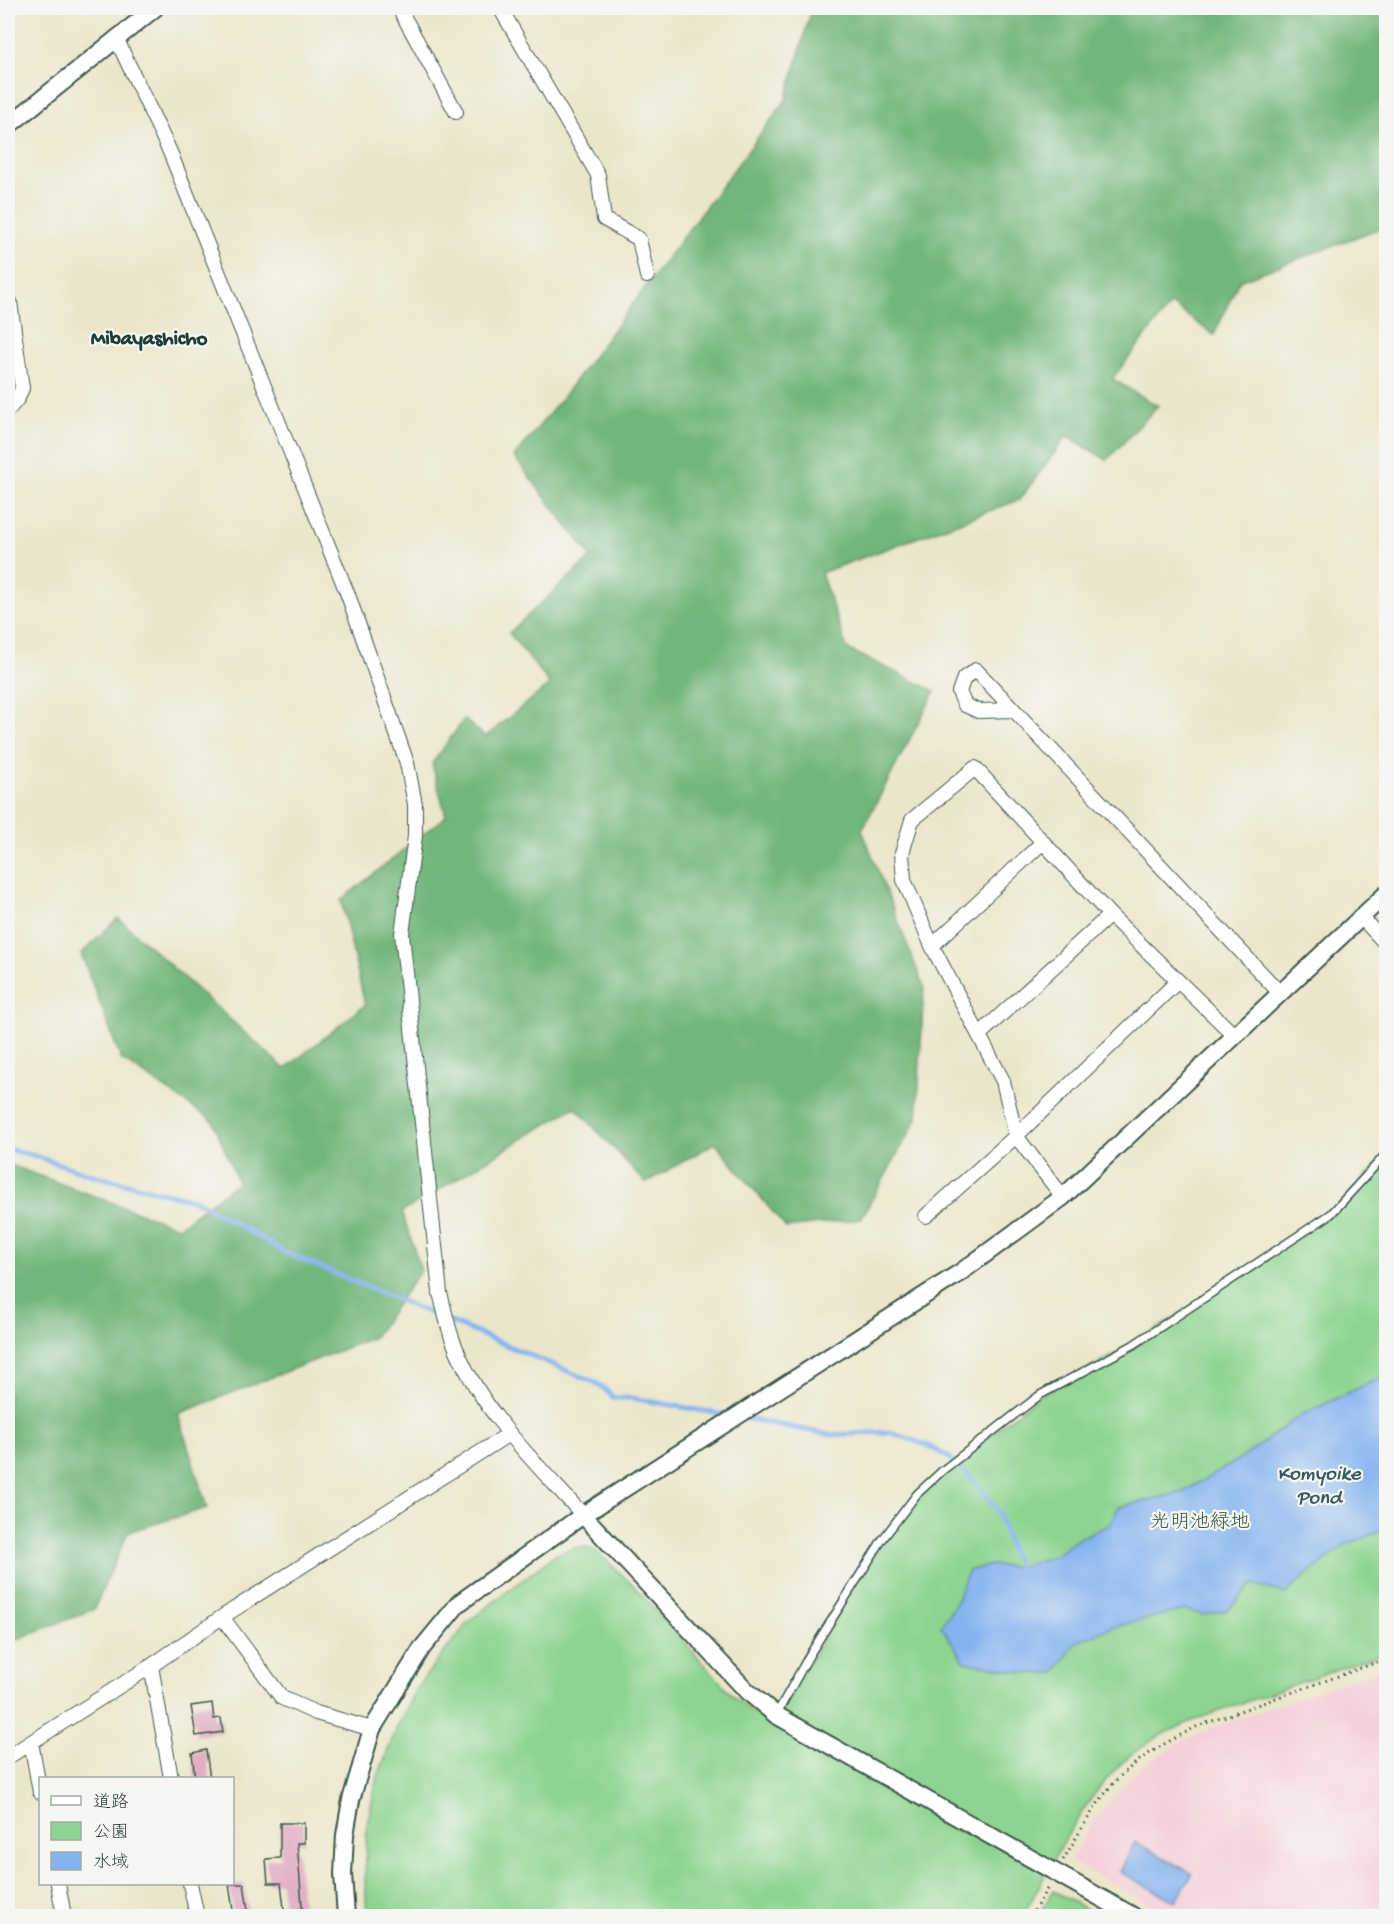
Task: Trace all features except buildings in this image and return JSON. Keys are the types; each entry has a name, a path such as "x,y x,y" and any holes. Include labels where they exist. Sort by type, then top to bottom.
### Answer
{"street":[{"path":"8,126 155,8"},
{"path":"399,8 456,112"},
{"path":"500,8 598,175 604,219 639,239 646,276"},
{"path":"116,38 170,152 348,595 407,763 416,804 415,837 402,934 440,1293 452,1337 465,1367 494,1415 509,1434 747,1691 776,1715 1133,1917"},
{"path":"8,297 22,388 18,398 8,410"},
{"path":"1014,710 1280,993"},
{"path":"1063,1197 1016,1136 1003,1081 932,946 904,880 902,854 912,820 975,768 1110,915 1235,1036"},
{"path":"932,946 1043,842"},
{"path":"346,1917 343,1874 345,1835 354,1788 372,1728 422,1648 459,1604 583,1515 961,1272 1063,1197 1386,894"},
{"path":"980,1034 1110,915"},
{"path":"1362,918 1386,944"},
{"path":"926,1216 1016,1136 1178,981"},
{"path":"8,1757 509,1434"},
{"path":"222,1617 282,1698 316,1713 372,1728"},
{"path":"151,1666 171,1777"},
{"path":"31,1742 39,1786"},
{"path":"58,1885 64,1917"},
{"path":"190,1885 197,1917"}],"lane":[{"path":"776,1715 810,1654 882,1540 917,1494 1040,1395 1133,1345 1331,1214 1386,1154"}],"path":[{"path":"1031,1917 1088,1817 1112,1785 1135,1763 1198,1726 1386,1659"}],"shaded area":[{"path":"1386,1667 1386,1916 1171,1916 1070,1861 1088,1830 1113,1797 1144,1765 1179,1742 1211,1728"}],"green space":[{"path":"812,8 1386,8 1386,226 1239,281 1214,335 1171,304 1112,379 1158,406 1107,460 1067,436 1019,500 821,573 847,649 935,691 862,830 924,987 917,1119 861,1219 786,1228 715,1143 646,1183 575,1107 402,1212 421,1270 374,1337 178,1414 207,1508 128,1532 94,1609 8,1643 8,1164 178,1227 238,1182 213,1121 121,1059 81,954 118,918 285,1069 365,1005 341,900 446,816 432,764 464,719 485,737 550,684 509,633 591,557 514,457 559,402 786,100"},
{"name":"光明池緑地","path":"1386,1154 1386,1652 1192,1721 1146,1744 1132,1754 1099,1788 1085,1808 1023,1916 367,1916 365,1880 367,1825 372,1801 378,1776 395,1732 417,1687 469,1621 555,1555 574,1548 587,1547 597,1552 634,1586 733,1696 772,1725 882,1540 917,1494 1040,1395 1133,1345 1331,1214"},
{"path":"1053,1891 1099,1916 1038,1916"}],"water":[{"name":"Komyoike Pond","path":"1386,1375 1386,1529 1347,1544 1285,1594 1253,1584 1228,1610 1205,1615 1184,1610 1113,1627 1076,1642 1055,1673 1027,1673 965,1662 941,1626 955,1605 968,1571 991,1565 1019,1567 1056,1555 1079,1538 1109,1525 1119,1507 1183,1492 1243,1457 1301,1415"},
{"path":"1135,1842 1192,1873 1176,1902 1120,1872"}],"waterway":[{"path":"8,1149 92,1175 198,1201 284,1252 594,1382 614,1398 632,1398 731,1416"},
{"path":"743,1418 832,1435 889,1432 927,1445 948,1457 962,1469 977,1484 998,1512 1010,1549 1021,1571"}],"district":[{"name":"Mibayashicho","path":"149,337"}]}
